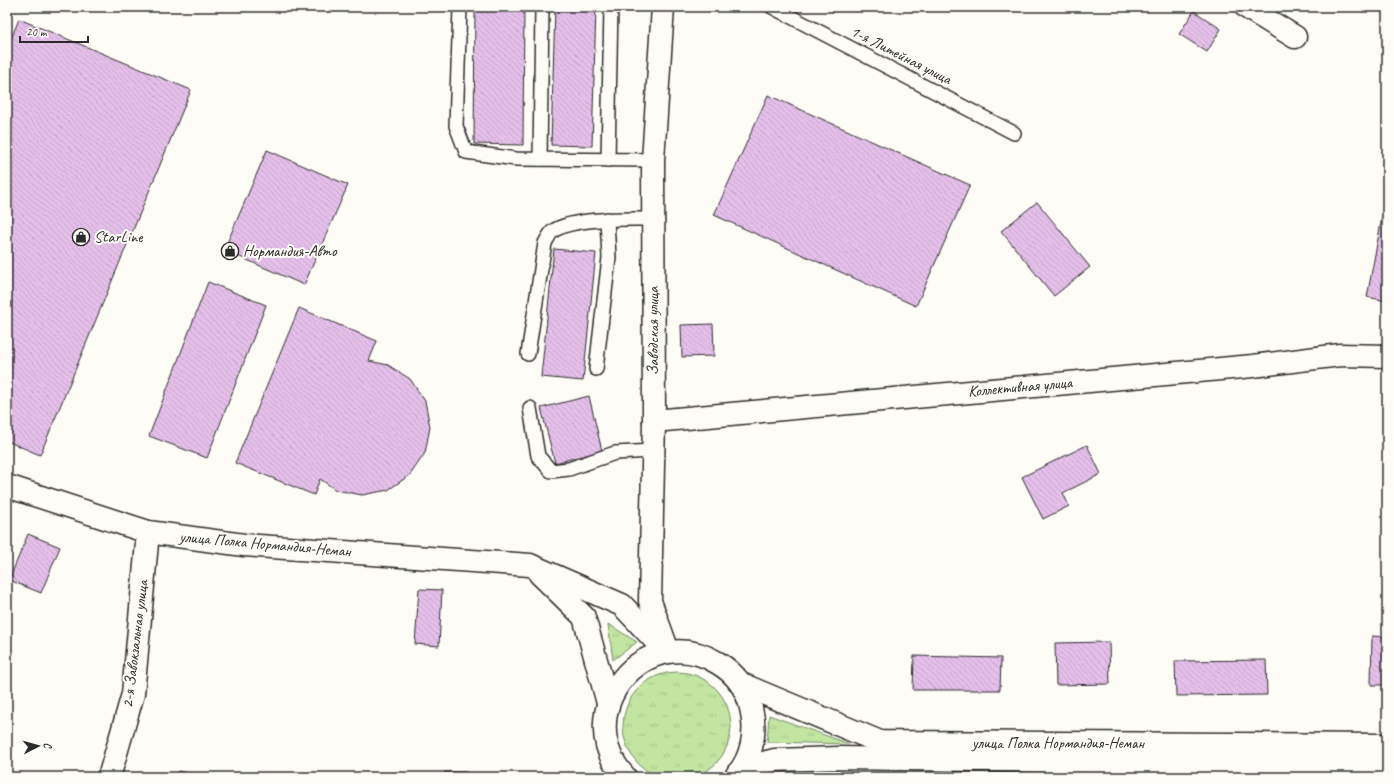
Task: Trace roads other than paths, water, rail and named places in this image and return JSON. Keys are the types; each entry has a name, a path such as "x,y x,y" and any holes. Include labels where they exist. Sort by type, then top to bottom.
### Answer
{"street":[{"name":"Заводская улица","path":"663,7 653,160 654,421 650,601 667,652"},
{"path":"1246,7 1295,37"},
{"name":"Коллективная улица","path":"654,421 1253,366 1340,355 1387,356"},
{"name":"улица Полка Нормандия-Неман","path":"7,486 148,532 244,545 530,565 622,605 667,652"},
{"name":"2-я Завокзальная улица","path":"111,776 132,694 148,532"},
{"path":"530,565 584,617 608,703"},
{"path":"625,777 617,768 608,748 604,725 608,703 617,685 630,670 647,659 667,652 689,652 709,658 727,668 741,684 750,700 754,719 753,738 748,757 736,775"},
{"name":"улица Полка Нормандия-Неман","path":"741,684 880,742 1387,745"},
{"name":"улица Полка Нормандия-Неман","path":"736,775 755,764 775,760 839,758 1387,766"}],"lane":[{"path":"460,7 456,126 466,152 516,159 653,160"},
{"path":"540,159 542,7"},
{"path":"608,160 610,7"},
{"name":"1-я Литейная улица","path":"772,7 1014,133"},
{"path":"528,354 545,243 552,231 572,224 607,219 653,219"},
{"path":"596,369 609,258 607,219"},
{"path":"530,408 538,456 551,472 570,469 615,453 653,451"}],"place":[{"name":"StarLine","path":"81,237"},
{"name":"Нормандия-Авто","path":"230,251"}]}
